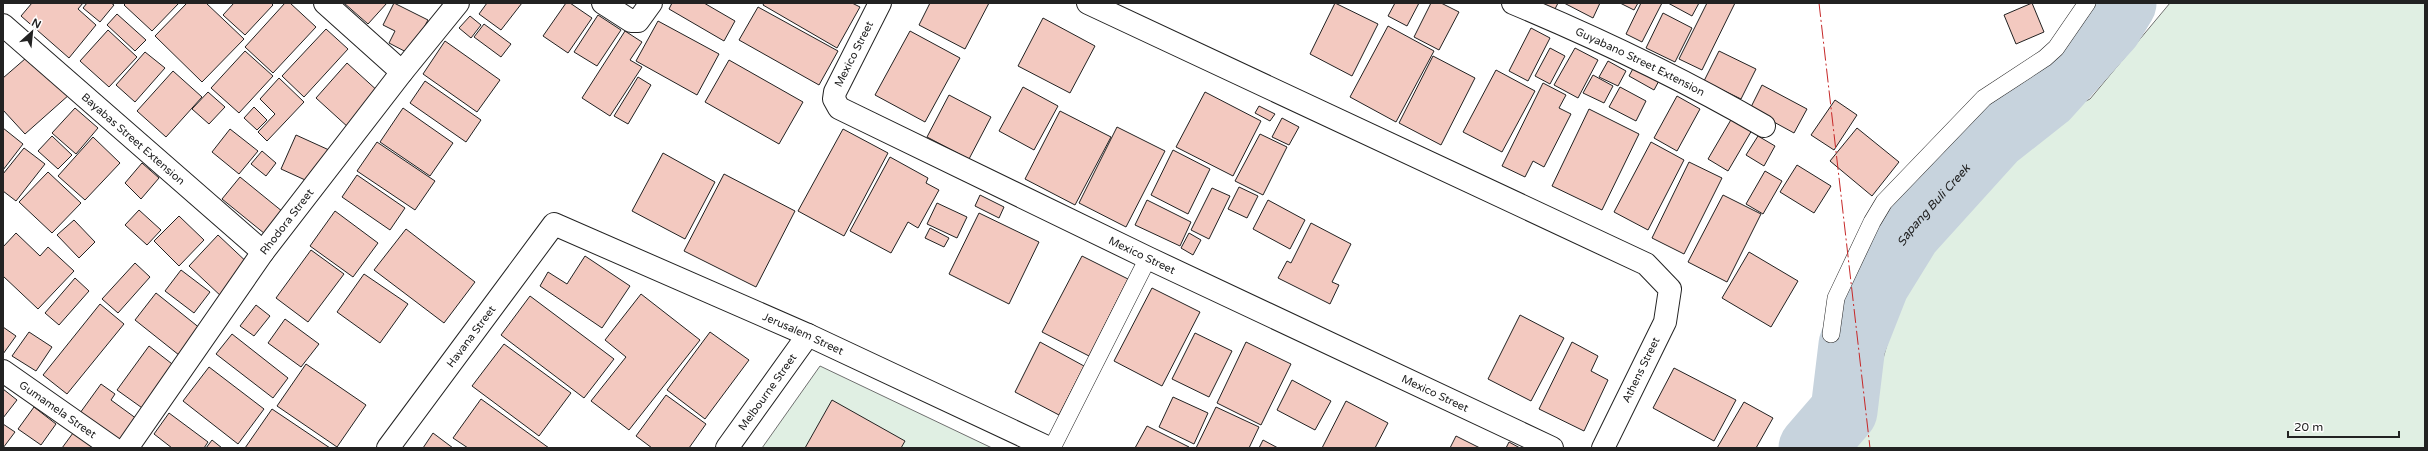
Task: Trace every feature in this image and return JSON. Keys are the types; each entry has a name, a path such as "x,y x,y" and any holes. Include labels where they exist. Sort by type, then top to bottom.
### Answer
{"street":[{"path":"325,3 402,72"},
{"name":"Rhodora Street","path":"127,448 263,252 402,72 458,3"},
{"path":"603,3 631,21 638,21 651,3"},
{"name":"Mexico Street","path":"880,3 835,92 834,99 839,108 1148,258 1552,448"},
{"name":"Athens Street","path":"1088,3 1646,264 1670,289 1664,322 1603,448"},
{"name":"Guyabano Street Extension","path":"1513,3 1610,45 1700,89 1764,126"},
{"name":"Bayabas Street Extension","path":"3,25 263,252"},
{"name":"Jerusalem Street","path":"554,224 808,336 1049,448"},
{"name":"Havana Street","path":"388,448 554,224"},
{"name":"Melbourne Street","path":"727,448 808,336"},
{"name":"Gumamela Street","path":"3,371 113,448"}],"lane":[{"path":"1831,334 1836,298 1872,222 1884,202 1984,98 2056,48 2087,3"},
{"path":"1052,448 1148,258"}],"green space":[{"path":"2170,3 2425,3 2425,448 1845,448 1866,419 1913,252 2036,125 2090,99"},
{"path":"820,366 992,448 762,448"}],"building":[{"path":"32,3 83,3 78,9 96,25 69,58 21,16"},
{"path":"87,3 111,3 114,5 100,22 83,8"},
{"path":"126,3 179,3 152,31 124,5"},
{"path":"187,3 206,3 244,39 202,82 155,36"},
{"path":"234,3 271,3 273,5 245,35 223,15"},
{"path":"285,3 290,3 316,27 273,73 245,47"},
{"path":"344,3 387,3 368,24"},
{"path":"394,3 428,20 410,54 389,43 395,31 383,25"},
{"path":"487,3 522,3 501,30 479,14"},
{"path":"566,3 570,3 592,18 568,53 543,36"},
{"path":"672,3 704,3 735,21 724,41 669,9"},
{"path":"764,3 852,3 860,7 837,48 763,5"},
{"path":"930,3 989,3 965,49 919,25"},
{"path":"1335,3 1378,24 1352,76 1310,54"},
{"path":"1395,3 1419,3 1407,26 1388,16"},
{"path":"1431,3 1441,3 1459,12 1439,50 1414,37"},
{"path":"1538,3 1558,3 1554,11"},
{"path":"1564,3 1600,3 1593,18"},
{"path":"1620,3 1638,3 1634,10"},
{"path":"1641,3 1662,3 1642,42 1626,34"},
{"path":"1668,3 1699,3 1692,16"},
{"path":"1707,3 1735,3 1702,70 1679,59"},
{"path":"2032,3 2044,32 2016,44 2004,15"},
{"path":"758,7 838,51 819,85 739,40"},
{"path":"1663,13 1692,28 1675,62 1646,48"},
{"path":"117,14 146,40 135,51 107,25"},
{"path":"598,15 621,30 597,66 574,52"},
{"path":"470,16 481,25 471,38 459,28"},
{"path":"1043,18 1095,46 1070,93 1018,66"},
{"path":"658,21 719,54 697,95 636,61"},
{"path":"484,24 511,44 501,57 474,37"},
{"path":"1388,26 1434,51 1396,122 1350,97"},
{"path":"1531,28 1550,38 1528,81 1509,71"},
{"path":"326,29 348,49 304,97 282,76"},
{"path":"108,30 137,57 109,87 80,61"},
{"path":"625,31 642,42 630,60 642,67 610,116 582,98"},
{"path":"910,31 960,58 925,122 875,95"},
{"path":"445,41 500,80 477,112 423,74"},
{"path":"1550,48 1565,56 1550,84 1535,76"},
{"path":"1575,48 1598,60 1578,98 1554,85"},
{"path":"245,51 273,76 239,113 211,88"},
{"path":"1719,51 1756,69 1741,99 1704,81"},
{"path":"33,52 70,94 25,134 3,110 3,78"},
{"path":"145,52 165,68 135,102 116,85"},
{"path":"1433,56 1475,78 1441,145 1399,123"},
{"path":"729,60 803,102 779,144 705,102"},
{"path":"1608,61 1626,71 1618,86 1599,77"},
{"path":"347,63 380,93 349,128 316,98"},
{"path":"1636,63 1661,77 1654,90 1629,76"},
{"path":"1496,70 1535,91 1502,152 1463,132"},
{"path":"173,71 202,97 166,137 137,111"},
{"path":"1593,75 1613,86 1604,103 1583,93"},
{"path":"638,77 651,85 628,124 614,116"},
{"path":"279,78 304,102 267,141 258,132 275,114 260,99"},
{"path":"425,81 481,120 466,142 410,103"},
{"path":"1543,83 1566,95 1559,108 1571,114 1544,167 1533,161 1525,177 1502,166"},
{"path":"1762,85 1807,109 1794,133 1750,109"},
{"path":"1023,87 1058,106 1034,150 999,131"},
{"path":"1620,87 1646,101 1636,121 1609,107"},
{"path":"208,92 225,107 209,124 192,109"},
{"path":"1205,92 1261,121 1233,176 1176,147"},
{"path":"949,95 991,117 969,159 927,137"},
{"path":"1677,96 1700,109 1677,151 1654,138"},
{"path":"1835,100 1857,115 1834,150 1811,135"},
{"path":"1259,106 1275,114 1270,121 1255,113"},
{"path":"254,107 267,120 257,130 244,118"},
{"path":"75,108 98,128 76,154 52,133"},
{"path":"403,108 453,143 430,176 380,142"},
{"path":"1589,109 1639,134 1602,210 1552,186"},
{"path":"1060,111 1111,137 1075,205 1025,179"},
{"path":"1282,118 1299,127 1289,145 1272,137"},
{"path":"1732,118 1752,130 1728,171 1708,159"},
{"path":"1117,127 1165,151 1126,227 1079,203"},
{"path":"3,128 23,144 3,170"},
{"path":"1857,128 1899,162 1872,196 1830,161"},
{"path":"230,129 258,151 239,174 212,152"},
{"path":"843,129 888,153 844,236 798,211"},
{"path":"1260,134 1287,147 1263,195 1235,181"},
{"path":"296,135 329,150 314,184 281,169"},
{"path":"52,136 72,155 58,169 38,151"},
{"path":"1758,136 1775,146 1764,166 1746,155"},
{"path":"93,137 120,163 85,200 58,176"},
{"path":"377,142 435,181 415,210 357,171"},
{"path":"1651,142 1684,160 1648,230 1614,212"},
{"path":"24,148 45,164 16,201 3,191 3,174"},
{"path":"1173,150 1210,169 1188,214 1151,195"},
{"path":"262,151 276,163 266,176 251,164"},
{"path":"663,153 715,182 685,239 632,211"},
{"path":"890,157 928,178 926,183 939,190 918,228 908,222 891,253 850,231"},
{"path":"1689,162 1722,178 1684,254 1652,238"},
{"path":"142,163 159,178 141,199 125,183"},
{"path":"1797,165 1831,186 1814,213 1780,192"},
{"path":"1765,171 1782,181 1763,214 1746,204"},
{"path":"48,172 81,203 52,233 19,202"},
{"path":"724,174 795,211 756,287 684,251"},
{"path":"357,175 405,208 390,230 342,197"},
{"path":"240,177 288,216 270,238 222,199"},
{"path":"1239,187 1258,196 1247,218 1228,209"},
{"path":"1212,188 1230,196 1209,239 1191,230"},
{"path":"980,195 1004,207 999,218 975,206"},
{"path":"1723,195 1761,214 1727,282 1688,262"},
{"path":"1147,200 1191,222 1180,246 1135,225"},
{"path":"1268,200 1305,220 1290,249 1253,229"},
{"path":"937,203 967,217 957,238 927,224"},
{"path":"139,210 161,230 147,245 125,225"},
{"path":"335,211 378,243 353,277 310,246"},
{"path":"979,213 1039,242 1009,304 949,274"},
{"path":"179,216 204,240 179,266 154,241"},
{"path":"74,220 95,242 79,258 57,235"},
{"path":"1311,223 1351,244 1332,282 1339,285 1330,304 1278,278 1287,261 1291,263"},
{"path":"930,228 949,238 944,247 925,238"},
{"path":"406,229 475,282 444,323 374,270"},
{"path":"16,233 40,256 48,247 74,271 38,309 3,276 3,247"},
{"path":"1189,233 1201,240 1193,255 1181,248"},
{"path":"218,235 252,267 223,298 189,266"},
{"path":"311,250 344,274 308,322 276,298"},
{"path":"1749,252 1798,281 1771,327 1722,298"},
{"path":"585,256 630,286 602,328 540,286 548,272 567,284"},
{"path":"1082,256 1128,279 1089,356 1042,332"},
{"path":"135,263 150,277 118,313 102,299"},
{"path":"181,270 210,292 194,313 165,291"},
{"path":"364,274 408,304 380,343 337,312"},
{"path":"75,278 89,291 59,325 45,313"},
{"path":"1152,288 1200,312 1162,386 1114,361"},
{"path":"156,293 206,333 184,359 135,320"},
{"path":"641,294 700,340 629,430 591,401 626,357 605,340"},
{"path":"530,296 614,359 584,398 501,335"},
{"path":"100,304 124,324 67,394 43,375"},
{"path":"256,305 270,316 254,336 240,326"},
{"path":"1520,315 1564,338 1531,401 1488,379"},
{"path":"285,319 319,344 301,367 268,343"},
{"path":"3,327 16,336 3,354"},
{"path":"29,332 52,347 36,371 12,356"},
{"path":"710,332 749,360 705,419 667,390"},
{"path":"1195,333 1232,351 1209,397 1172,379"},
{"path":"232,334 288,378 273,398 216,354"},
{"path":"1040,342 1084,366 1059,415 1015,392"},
{"path":"1246,342 1291,364 1261,425 1217,403"},
{"path":"1572,342 1598,356 1591,371 1608,380 1584,431 1539,409"},
{"path":"504,344 571,393 539,436 472,386"},
{"path":"149,346 176,367 145,410 117,390"},
{"path":"306,364 366,405 337,447 277,406"},
{"path":"209,367 264,409 238,444 183,401"},
{"path":"1674,368 1736,400 1714,441 1653,408"},
{"path":"1292,380 1331,401 1315,430 1277,410"},
{"path":"101,384 115,394 111,400 137,419 120,443 80,413"},
{"path":"3,389 17,400 3,418"},
{"path":"666,395 706,424 689,448 652,448 636,436"},
{"path":"1173,397 1208,413 1194,444 1159,427"},
{"path":"481,399 549,448 468,448 453,438"},
{"path":"832,400 905,441 901,448 805,448"},
{"path":"1346,401 1388,423 1375,448 1322,448"},
{"path":"1744,402 1773,418 1756,448 1717,448"},
{"path":"34,407 56,424 41,445 18,429"},
{"path":"1216,407 1259,427 1249,448 1196,448"},
{"path":"272,409 330,448 245,448"},
{"path":"169,413 208,442 204,448 172,448 154,434"},
{"path":"3,424 15,432 3,448"},
{"path":"1147,426 1189,447 1189,448 1135,448"},
{"path":"73,433 94,448 62,448"},
{"path":"433,433 453,448 423,448"},
{"path":"1456,436 1480,448 1450,448"},
{"path":"212,440 222,448 206,448"},
{"path":"1263,440 1278,448 1259,448"},
{"path":"1509,442 1520,448 1506,448"}],"waterway":[{"name":"Sapang Buli Creek","path":"1812,448 1844,411 1852,345 1876,284 1908,232 1994,137 2046,96 2109,26 2123,3"}],"power":[{"path":"1819,3 1870,448"}]}
